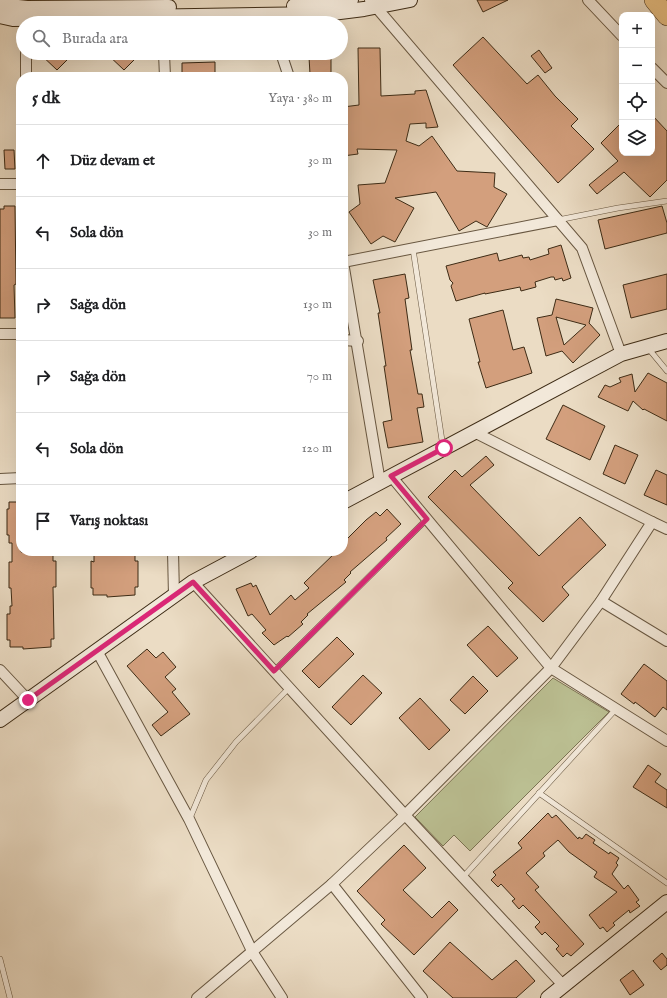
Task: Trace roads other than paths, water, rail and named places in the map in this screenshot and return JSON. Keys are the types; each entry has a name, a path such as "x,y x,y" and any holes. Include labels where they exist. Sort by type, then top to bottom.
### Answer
{"highway":[{"path":"654,0 667,16"}],"street":[{"path":"269,15 351,0"},
{"path":"0,16 324,14 372,3 410,0"},
{"path":"588,0 619,33"},
{"path":"372,3 582,248 621,354"},
{"path":"0,5 27,16"},
{"path":"26,60 26,72"},
{"path":"164,60 165,72"},
{"path":"283,60 287,72"},
{"path":"655,71 667,84"},
{"path":"0,184 16,184"},
{"path":"348,261 558,220"},
{"path":"348,288 386,479 427,519 552,668 667,741"},
{"path":"0,334 16,334"},
{"path":"348,340 358,341"},
{"path":"348,499 621,354 667,341"},
{"path":"474,432 667,529"},
{"path":"0,479 16,478"},
{"path":"197,998 253,953 332,884 404,815 552,668 601,601 652,522"},
{"path":"173,556 174,596"},
{"path":"0,720 193,582 242,556"},
{"path":"193,582 290,687 404,815 464,876 563,985"},
{"path":"601,601 667,641"},
{"path":"97,651 189,819 253,953 282,998"},
{"path":"0,670 5,681 28,700"},
{"path":"332,884 422,998"},
{"path":"548,998 667,902"}],"lane":[{"path":"558,220 625,207 667,201"},
{"path":"413,249 444,448"},
{"path":"648,347 667,372"},
{"path":"274,671 427,519"},
{"path":"189,819 206,780 236,742 290,687"},
{"path":"464,876 616,709"},
{"path":"539,793 667,883"},
{"path":"0,959 10,998"}]}
